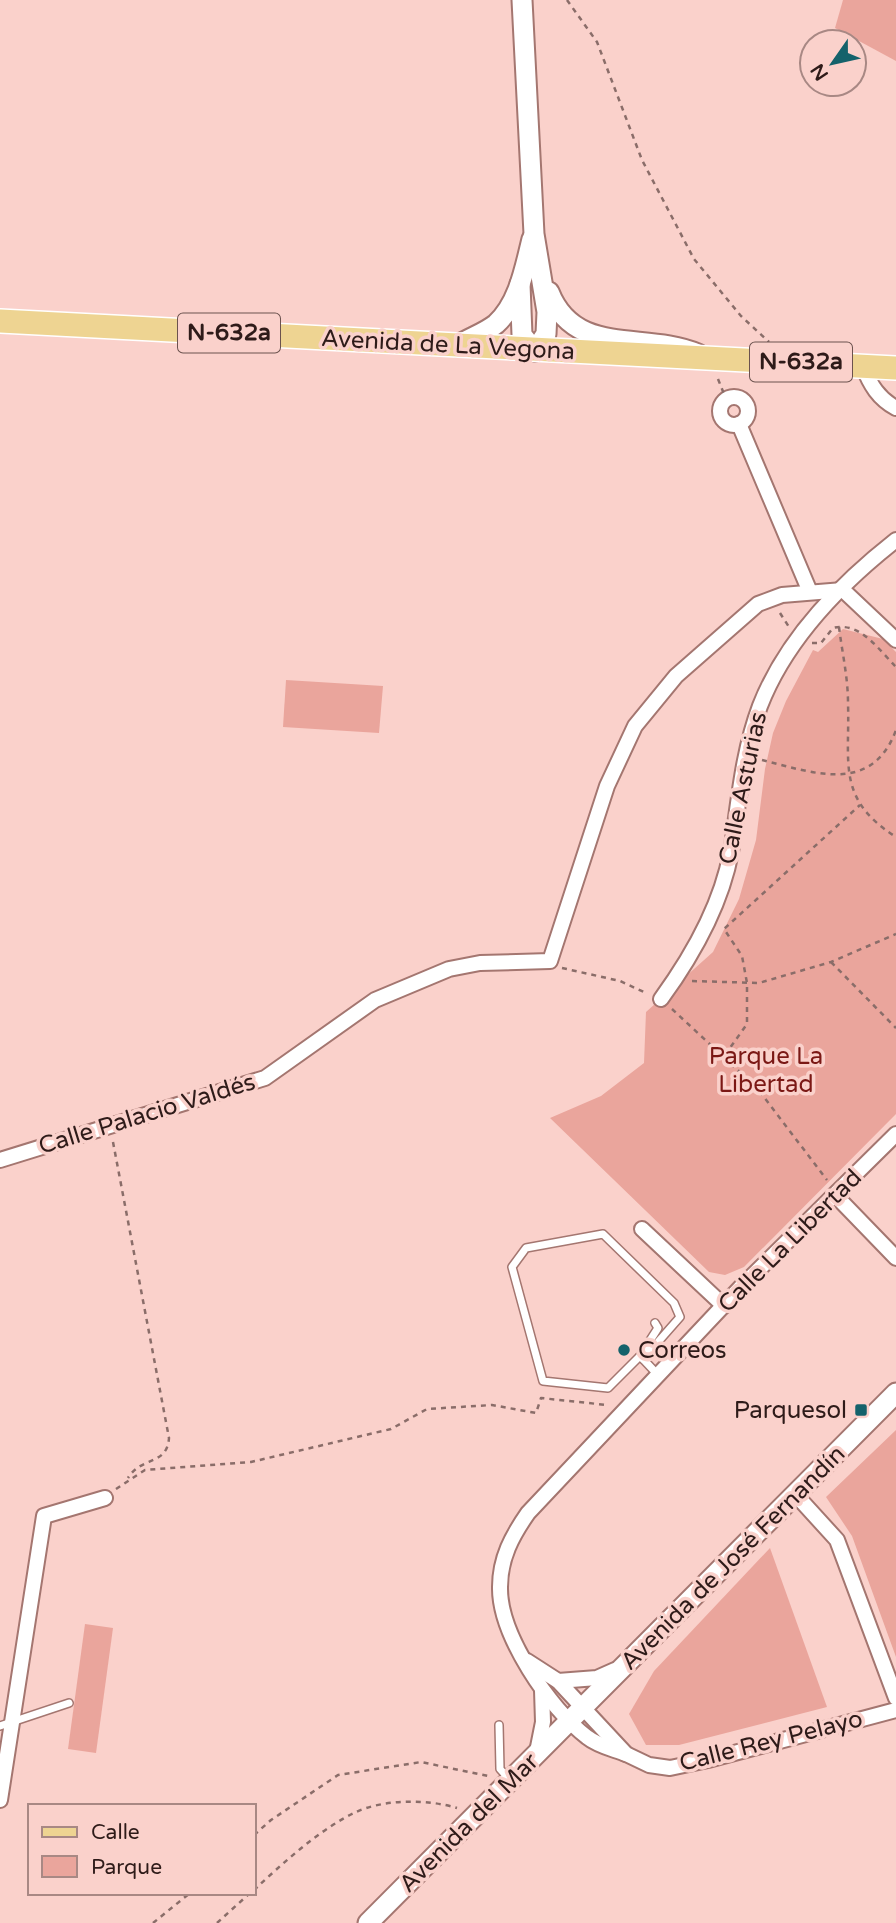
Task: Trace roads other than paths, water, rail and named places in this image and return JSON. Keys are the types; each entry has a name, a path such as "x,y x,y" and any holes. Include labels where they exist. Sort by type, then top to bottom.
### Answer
{"main road":[{"name":"Avenida de La Vegona","path":"0,321 896,368"}],"street":[{"path":"520,284 522,335 535,351 546,334 541,274 534,234 522,0"},
{"path":"457,346 494,325 508,309 520,284 534,234"},
{"path":"541,274 556,312 587,335 677,345 705,358"},
{"path":"863,366 869,383 884,402 896,408"},
{"path":"740,424 810,592 843,590 896,640"},
{"name":"Calle Asturias","path":"661,999 716,905 730,854 742,768 761,704 794,639 869,562 896,540"},
{"name":"Calle Palacio Valdés","path":"0,1160 265,1078 375,1000 449,969 480,963 550,961 607,786 635,726 676,676 758,604 782,595 810,592"},
{"name":"Calle La Libertad","path":"626,1754 589,1739 569,1722 542,1688 507,1625 501,1606 500,1586 505,1555 513,1535 528,1513 724,1306 896,1134"},
{"path":"836,1196 896,1258"},
{"path":"642,1229 724,1306"},
{"name":"Avenida de José Fernandín","path":"569,1722 896,1393"},
{"path":"796,1495 837,1540 896,1698"},
{"path":"0,1800 6,1724 45,1515 105,1498"},
{"name":"Calle Rey Pelayo","path":"526,1660 558,1681 626,1754 649,1765 670,1768 896,1710"},
{"path":"558,1681 597,1678 629,1663"},
{"path":"536,1756 543,1723 542,1688"},
{"name":"Avenida del Mar","path":"368,1923 569,1722"}],"lane":[{"path":"641,1358 680,1317 674,1303 603,1234 526,1248 512,1267 543,1381 608,1388 641,1358 658,1328 655,1323"},
{"path":"641,1358 659,1376"},
{"path":"6,1724 69,1703"},
{"path":"499,1726 500,1769 509,1782"}],"place":[{"name":"Correos","path":"624,1350"},
{"name":"Parquesol","path":"861,1410"}],"park label":[{"name":"Parque La Libertad","path":"766,1070"}]}
